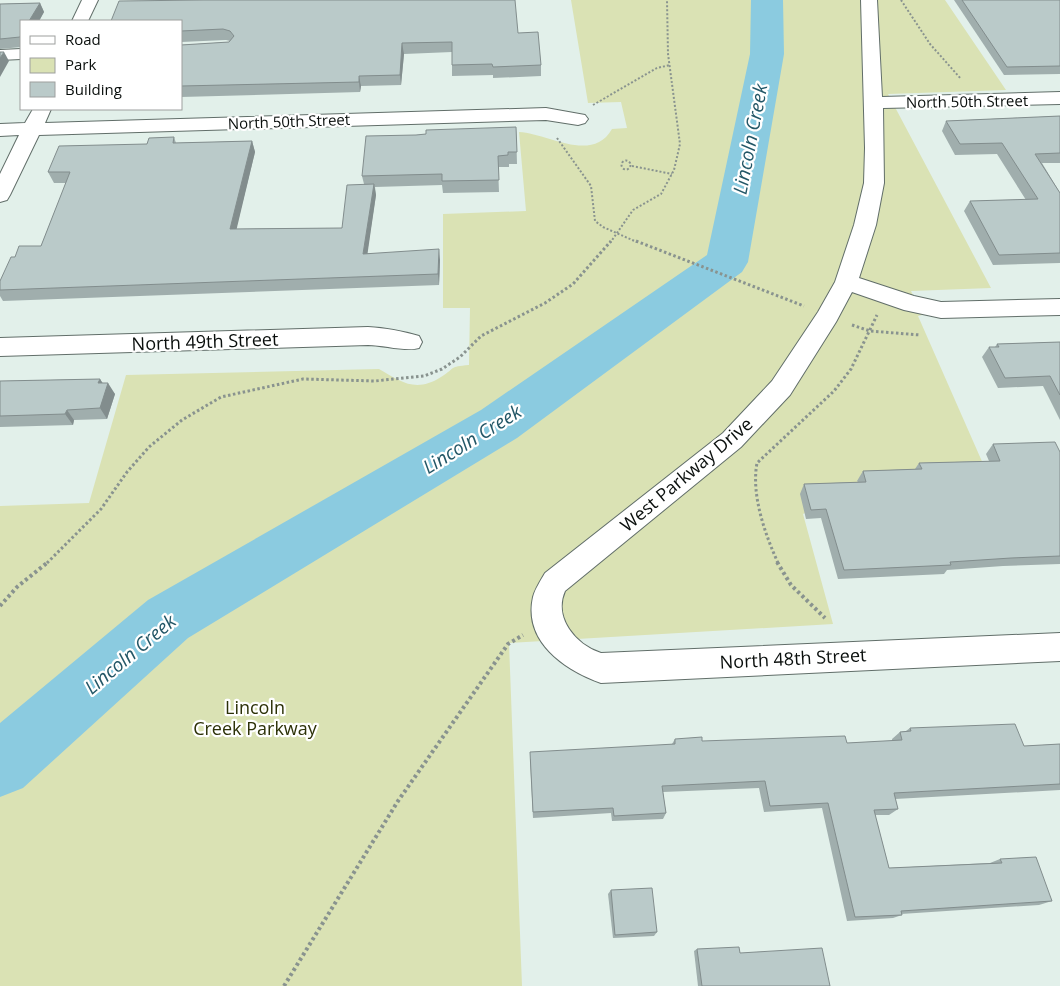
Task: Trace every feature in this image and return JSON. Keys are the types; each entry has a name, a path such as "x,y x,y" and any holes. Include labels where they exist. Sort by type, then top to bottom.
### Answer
{"street":[{"path":"80,20 90,0"},
{"name":"West Parkway Drive","path":"549,619 546,600 548,592 555,582 631,519 732,440 781,388 828,316 846,282 865,225 874,182 874,103 869,0"},
{"path":"0,55 20,54"},
{"name":"North 50th Street","path":"874,103 1060,98"},
{"path":"0,195 41,110"},
{"name":"North 50th Street","path":"0,130 582,112"},
{"path":"846,282 912,304 941,310 1060,307"},
{"name":"North 49th Street","path":"0,347 368,336 389,337 410,342"},
{"name":"North 48th Street","path":"549,619 558,640 566,651 586,665 601,668 1060,647"}],"path":[{"path":"0,606 17,587 47,563 101,509 127,472 149,447 182,420 221,397 266,386 303,380 375,381 424,376 442,369 460,357 481,336 545,302 573,284 618,234 624,220 634,210 660,194 667,186 672,174 680,144 666,30 667,0"},
{"path":"901,0 930,44 964,81"},
{"path":"582,112 657,68 670,65"},
{"path":"553,135 560,140 563,148 591,186 595,221 618,234 644,245 810,308"},
{"path":"632,166 672,174"},
{"path":"825,618 786,579 775,555 759,503 754,470 757,463 834,391 851,369 877,314"},
{"path":"849,324 870,331 920,335"},
{"path":"284,986 398,801 493,663 508,644 549,619"}],"green space":[{"name":"Lincoln Creek Parkway","path":"571,0 945,0 1006,90 888,94 991,288 911,291 922,315 918,316 984,466 908,470 803,514 833,624 509,643 522,986 0,986 0,506 89,503 126,375 379,369 394,378 416,385 432,382 455,367 469,365 470,308 443,308 443,214 526,211 519,132 581,146 593,144 603,139 612,129 627,128 621,102 588,103"}],"building":[{"path":"515,0 518,33 538,32 541,65 493,67 492,64 452,65 452,42 402,43 400,75 359,76 359,82 182,86 182,45 229,42 234,36 230,31 223,29 182,31 182,20 111,20 119,1"},
{"path":"962,0 1060,0 1060,66 1007,67"},
{"path":"40,3 30,20 20,20 20,37 0,39 0,4"},
{"path":"1060,116 1060,153 1035,154 1060,193 1060,253 999,255 970,201 1038,199 1002,143 960,144 946,121"},
{"path":"516,127 517,152 508,152 508,155 498,156 499,180 442,181 442,174 362,176 366,136 426,134 426,130"},
{"path":"174,137 173,143 252,141 230,229 342,228 347,185 374,184 363,254 439,249 438,274 0,290 0,281 11,257 15,257 19,246 41,246 70,172 48,172 59,146 147,144 149,138"},
{"path":"1060,342 1060,395 1050,376 1005,378 989,347 999,347 997,344"},
{"path":"100,379 98,383 108,383 100,408 67,410 65,414 0,416 0,381"},
{"path":"1055,442 1060,452 1060,556 950,562 951,565 844,570 826,509 811,510 804,484 866,482 863,471 922,469 919,463 1000,461 993,444"},
{"path":"1015,724 1024,746 1060,744 1060,784 894,793 898,809 874,810 889,868 1002,863 1000,859 1036,857 1052,901 901,911 902,915 855,917 828,803 770,806 765,781 662,786 666,813 614,816 613,808 533,812 530,752 675,744 675,739 702,737 702,741 845,736 847,743 902,740 900,732 911,731 910,728"},
{"path":"652,888 657,932 615,935 611,890"},
{"path":"739,947 740,953 822,948 830,986 702,986 697,949"}],"waterway":[{"name":"Lincoln Creek","path":"0,765 168,619 499,424 727,262 767,54 767,0"}]}
